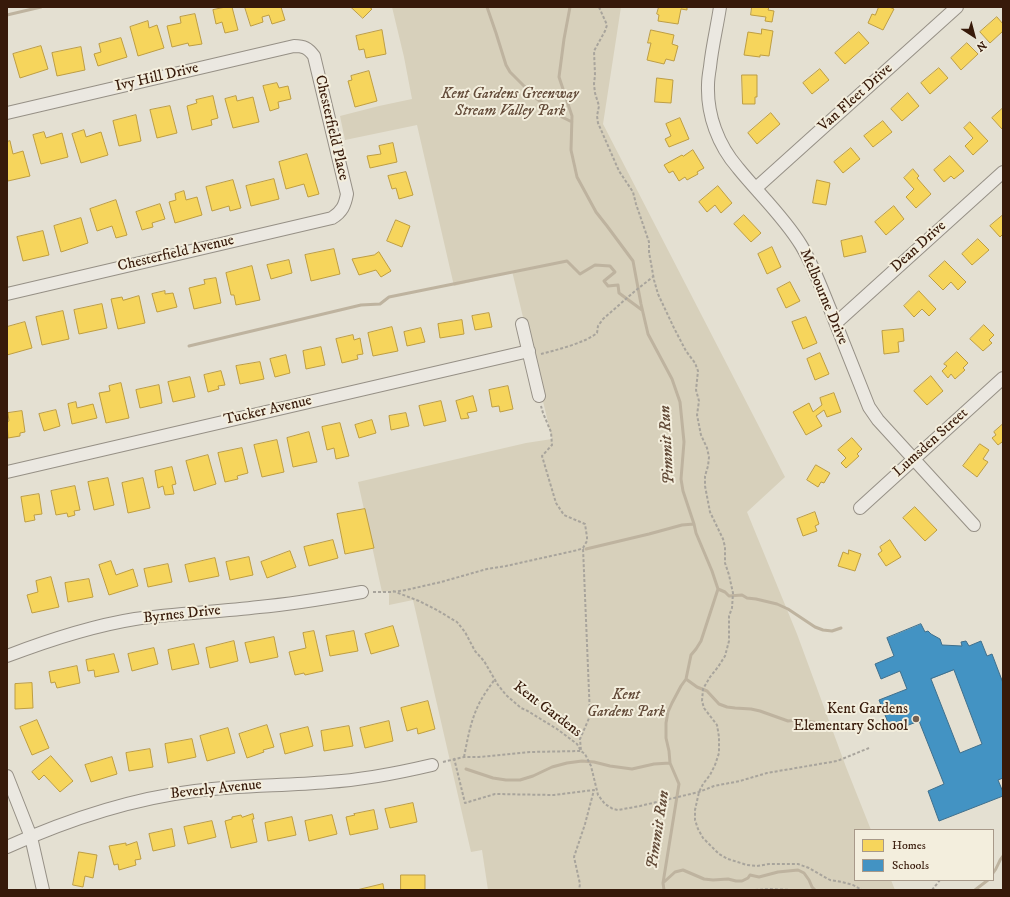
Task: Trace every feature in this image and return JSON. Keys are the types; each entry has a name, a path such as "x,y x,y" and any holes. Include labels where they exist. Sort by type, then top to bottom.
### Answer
{"street":[{"name":"Melbourne Drive","path":"720,7 708,83 708,101 718,136 726,152 737,168 786,223 801,245 814,269 849,359 870,407 878,420 974,526"},
{"name":"Van Fleet Drive","path":"756,188 957,7"},
{"name":"Ivy Hill Drive","path":"7,113 294,46 310,45"},
{"name":"Chesterfield Place","path":"310,45 314,56 346,194 347,211"},
{"name":"Dean Drive","path":"836,323 1003,172"},
{"name":"Chesterfield Avenue","path":"7,294 332,218 347,211"},
{"path":"522,324 539,396"},
{"name":"Tucker Avenue","path":"7,472 529,354"},
{"name":"Lumsden Street","path":"860,508 1003,378"},
{"name":"Byrnes Drive","path":"7,656 36,644 68,634 135,620 178,614 260,607 362,592"},
{"name":"Beverly Avenue","path":"7,847 111,808 154,798 228,787 341,781 374,777 432,765"},
{"path":"7,776 31,837 43,890"}],"path":[{"path":"599,7 607,25 594,51 594,84 599,106 597,116 598,123 619,170 633,192 649,242 649,252 658,294 686,351 696,363 698,371 696,390 699,401 697,414 701,435 709,457 705,476 705,486 710,512 725,547 725,562 733,593 732,608 729,616 729,641 725,656 703,689 702,701 704,708 717,725 719,753 710,775 702,784 698,793 695,810 698,829 703,838 719,854 728,859 747,865 756,866 769,864 798,864 809,868 830,880 853,885 862,890"},
{"path":"529,354 560,349 592,338 597,333 598,326 603,319 654,276"},
{"path":"432,765 464,756 472,758 530,752 581,751 580,739 590,716 583,548 587,541 587,537 585,524 564,515 556,503 542,456 552,445 551,432 543,413 539,396"},
{"name":"Kent Gardens","path":"362,592 406,590 487,569 573,552 583,548"},
{"name":"Kent Gardens","path":"393,591 425,604 457,622 465,632 475,651 484,661 506,695 521,708 556,729 577,744 588,758 598,795 605,804 613,809 629,808 698,793"},
{"path":"464,756 471,724 476,710 495,679"},
{"path":"698,793 714,786 740,781 768,773 837,761 869,748"},
{"path":"454,758 465,803 495,794 554,795 594,790 586,824 574,857 580,884 579,890"},
{"path":"932,890 939,881"},
{"path":"755,890 791,890"}],"green space":[{"name":"Kent Gardens Park","path":"392,7 621,7 603,124 785,477 747,512 797,634 871,829 854,829 854,881 891,881 895,890 488,890 482,850 471,852 413,600 389,605 389,591 382,592 358,482 526,443 552,439 512,271 454,286 417,125 345,140 340,116 412,99"}],"building: Homes":[{"path":"232,7 238,30 225,33 222,22 216,24 213,10"},
{"path":"245,7 281,7 285,20 272,24 269,15 262,17 263,22 251,26"},
{"path":"351,7 369,7 372,9 363,18"},
{"path":"659,7 687,7 687,10 681,9 678,24 658,21 659,15 657,14"},
{"path":"752,7 769,7 768,10 774,11 772,22 765,21 766,17 751,15"},
{"path":"879,7 889,7 894,9 883,30 868,23 872,14 875,15"},
{"path":"195,14 202,44 189,46 188,43 172,47 167,26 181,23 180,17"},
{"path":"997,17 1003,24 1003,31 990,43 980,32"},
{"path":"148,21 149,28 157,25 164,48 138,56 130,27"},
{"path":"762,29 773,31 769,56 760,55 760,57 744,55 748,32 761,34"},
{"path":"382,30 386,54 366,58 364,49 359,50 356,36"},
{"path":"651,30 674,35 672,44 678,46 674,61 666,59 664,64 647,60 651,43 648,43"},
{"path":"859,32 869,43 845,64 835,53"},
{"path":"121,38 127,57 98,66 94,54 101,52 99,44"},
{"path":"967,43 978,54 961,70 951,58"},
{"path":"41,46 48,69 20,78 13,54"},
{"path":"81,47 85,70 57,76 52,53"},
{"path":"939,68 948,78 930,94 921,83"},
{"path":"820,69 829,80 812,94 803,83"},
{"path":"369,71 377,101 355,107 348,81 352,80 351,76"},
{"path":"742,75 757,75 757,97 755,97 755,104 743,104"},
{"path":"657,78 673,80 671,103 655,102"},
{"path":"277,83 279,88 288,86 291,99 278,102 279,108 270,111 263,86"},
{"path":"908,93 919,106 902,121 891,109"},
{"path":"213,96 218,118 211,120 212,125 192,130 187,106 197,103 196,100"},
{"path":"236,96 237,101 253,97 259,122 233,128 225,99"},
{"path":"170,106 177,133 157,138 150,110"},
{"path":"1003,108 1003,128 1002,129 992,118"},
{"path":"771,113 780,124 757,144 748,133"},
{"path":"136,115 141,141 119,146 113,121"},
{"path":"680,118 689,139 669,147 665,139 671,136 666,124"},
{"path":"883,121 892,132 873,147 864,136"},
{"path":"970,122 988,141 973,155 965,146 973,138 964,128"},
{"path":"84,130 86,137 101,132 108,155 81,163 72,134"},
{"path":"44,132 46,138 62,133 68,157 41,164 33,135"},
{"path":"10,141 13,154 23,151 30,176 8,181 7,142"},
{"path":"393,143 397,162 370,168 367,156 381,154 379,146"},
{"path":"851,148 860,159 843,173 834,162"},
{"path":"693,150 704,168 697,172 698,174 687,180 685,177 679,181 673,171 669,173 664,165"},
{"path":"307,154 319,194 308,197 304,184 286,189 279,162"},
{"path":"950,156 964,171 954,179 951,176 944,182 934,170"},
{"path":"913,169 919,176 917,178 931,194 916,208 906,197 914,189 904,178"},
{"path":"406,172 413,195 399,199 396,188 392,189 388,176"},
{"path":"274,179 279,199 251,206 246,186"},
{"path":"233,180 241,208 230,211 229,206 212,211 206,187"},
{"path":"817,180 830,183 826,205 813,203"},
{"path":"718,186 732,203 721,213 715,205 707,212 699,202"},
{"path":"184,191 186,200 197,197 202,215 175,223 169,202 176,200 175,194"},
{"path":"116,200 127,235 116,238 112,226 97,231 90,209"},
{"path":"160,204 165,219 152,223 153,227 142,230 136,212"},
{"path":"894,206 904,219 886,235 875,222"},
{"path":"744,215 761,233 751,242 734,224"},
{"path":"1003,215 1003,234 1000,237 990,226"},
{"path":"81,218 88,243 61,252 54,226"},
{"path":"396,220 410,226 402,247 387,241"},
{"path":"43,231 49,255 23,261 17,237"},
{"path":"862,236 866,252 844,257 841,241"},
{"path":"978,239 989,250 972,265 962,254"},
{"path":"772,247 781,267 767,274 758,254"},
{"path":"334,249 340,274 311,281 305,255"},
{"path":"379,252 391,271 381,277 376,270 359,275 352,259 374,255"},
{"path":"289,260 292,273 271,279 267,265"},
{"path":"945,261 966,282 958,290 951,282 943,290 929,276"},
{"path":"252,266 260,300 236,305 234,295 231,295 226,273"},
{"path":"216,278 221,303 194,309 189,288 205,284 204,280"},
{"path":"790,282 800,301 786,308 777,289"},
{"path":"165,291 165,294 173,293 177,307 157,312 152,294"},
{"path":"919,291 936,309 929,316 922,309 914,317 904,306"},
{"path":"139,296 145,323 118,329 111,299 122,297 123,300"},
{"path":"102,304 107,328 79,334 74,310"},
{"path":"63,311 69,339 42,345 36,317"},
{"path":"489,313 492,327 475,330 472,316"},
{"path":"806,317 817,343 803,349 792,322"},
{"path":"462,320 464,334 440,338 438,324"},
{"path":"25,322 32,348 7,355 7,327"},
{"path":"984,325 994,335 989,340 992,343 983,351 970,339"},
{"path":"392,327 398,351 373,356 368,333"},
{"path":"421,328 425,342 407,346 404,332"},
{"path":"903,329 904,341 898,342 899,352 884,354 882,331"},
{"path":"353,335 354,340 360,338 363,354 357,355 358,359 342,363 336,339"},
{"path":"321,347 325,365 306,369 303,351"},
{"path":"957,352 968,363 963,368 965,370 955,379 951,374 948,378 942,371 947,366 944,364"},
{"path":"820,353 829,374 815,380 807,359"},
{"path":"286,355 290,373 275,377 270,359"},
{"path":"260,362 264,379 240,384 236,366"},
{"path":"221,371 225,385 218,386 219,389 208,392 204,375"},
{"path":"931,376 943,391 927,405 914,391"},
{"path":"190,377 195,397 173,402 168,382"},
{"path":"121,383 129,418 106,423 99,393 110,391 109,386"},
{"path":"159,385 162,403 140,408 136,390"},
{"path":"508,386 513,409 500,412 499,406 492,407 489,390"},
{"path":"834,393 841,412 827,417 824,410 816,416 822,426 806,435 793,412 809,403 813,412 822,405 820,398"},
{"path":"473,396 477,411 467,413 469,418 461,419 456,401"},
{"path":"441,401 446,421 424,426 419,406"},
{"path":"76,402 77,408 93,404 97,418 72,424 68,404"},
{"path":"56,410 60,426 44,431 39,414"},
{"path":"22,411 25,432 20,433 20,436 8,438 8,413"},
{"path":"406,413 409,426 391,430 389,416"},
{"path":"372,420 376,433 359,438 355,425"},
{"path":"340,423 349,456 336,459 334,448 327,450 322,427"},
{"path":"1003,424 1003,443 1002,442 998,445 992,438 996,435 994,432"},
{"path":"309,432 317,462 293,467 287,438"},
{"path":"852,438 862,449 857,454 859,456 846,468 841,463 846,458 838,450"},
{"path":"277,440 284,472 262,477 254,445"},
{"path":"980,444 989,450 983,459 988,462 977,477 963,466"},
{"path":"242,448 248,473 237,476 238,479 225,482 218,453"},
{"path":"208,455 216,484 194,491 186,461"},
{"path":"816,465 830,473 824,483 821,482 818,487 807,480"},
{"path":"172,467 176,484 172,485 174,494 165,495 163,486 158,488 155,471"},
{"path":"108,478 114,505 94,510 88,482"},
{"path":"143,478 150,508 128,513 122,483"},
{"path":"75,486 80,510 74,511 75,515 68,517 67,513 56,515 51,491"},
{"path":"39,494 42,514 34,515 35,520 25,522 21,497"},
{"path":"915,507 937,530 925,541 903,518"},
{"path":"365,509 374,548 345,554 337,514"},
{"path":"815,512 819,524 815,526 817,531 803,536 797,519"},
{"path":"333,540 338,558 309,566 304,547"},
{"path":"890,540 901,557 886,566 878,554 882,551 880,547"},
{"path":"849,550 861,554 855,571 838,566 843,552 848,554"},
{"path":"290,551 296,567 267,578 261,562"},
{"path":"249,557 253,575 230,580 226,562"},
{"path":"215,558 219,576 189,582 185,565"},
{"path":"111,561 116,575 133,569 138,586 109,595 99,565"},
{"path":"168,564 172,582 148,587 144,569"},
{"path":"51,577 59,607 32,613 27,595 38,592 36,581"},
{"path":"89,579 93,597 68,602 65,583"},
{"path":"393,626 399,646 371,654 365,634"},
{"path":"314,631 323,671 305,675 304,673 295,675 289,652 306,648 303,633"},
{"path":"354,631 358,651 330,656 326,636"},
{"path":"274,637 278,657 250,663 245,643"},
{"path":"234,641 238,661 210,668 206,648"},
{"path":"194,644 199,664 172,670 168,650"},
{"path":"154,648 158,664 132,671 128,654"},
{"path":"114,654 119,672 95,677 94,670 88,671 86,660"},
{"path":"77,666 80,683 57,688 55,682 51,683 49,672"},
{"path":"32,683 33,708 15,709 15,684"},
{"path":"428,701 435,729 418,734 417,728 407,731 401,708"},
{"path":"37,720 49,748 32,755 20,727"},
{"path":"389,721 393,741 365,748 360,728"},
{"path":"267,725 274,747 263,750 264,752 247,758 239,734"},
{"path":"349,726 353,746 324,751 321,731"},
{"path":"308,727 313,746 285,754 280,734"},
{"path":"228,728 235,753 207,761 200,736"},
{"path":"192,739 196,757 168,763 165,744"},
{"path":"150,749 153,767 129,771 126,753"},
{"path":"51,756 73,781 60,792 44,775 39,780 32,772"},
{"path":"112,757 117,774 91,782 85,765"},
{"path":"413,803 417,822 390,828 385,809"},
{"path":"374,810 378,829 350,835 346,817"},
{"path":"253,814 254,819 252,819 257,842 231,848 225,821 232,819 232,817 241,815 242,817"},
{"path":"332,815 337,834 309,841 305,821"},
{"path":"292,817 296,835 268,841 265,823"},
{"path":"212,821 216,837 188,844 184,827"},
{"path":"172,829 175,846 153,851 149,834"},
{"path":"137,842 141,859 135,860 136,865 119,870 118,864 114,865 109,846 126,843 126,845"},
{"path":"79,852 97,855 93,878 85,876 83,887 73,885"},
{"path":"401,875 425,875 425,890 401,890"},
{"path":"383,884 384,890 357,890"}],"building: Schools":[{"path":"921,624 925,632 928,631 940,639 942,645 962,646 961,642 966,641 969,646 981,641 987,656 992,654 1003,683 1003,778 998,780 1003,796 939,821 928,791 944,784 919,721 906,726 903,720 889,725 879,700 907,689 900,671 881,679 875,664 894,656 887,638","holes":["954,670 982,744 960,753 931,679"]}],"waterway":[{"path":"7,15 41,7"},
{"path":"487,7 506,65 510,72 537,99 562,117 572,122"},
{"name":"Pimmit Run","path":"570,7 559,77 572,116 571,150 577,177 596,212 633,261 648,334 672,379 680,402 684,442 681,479 683,491 696,533 718,589 701,641 691,655 686,679 672,703 668,712 666,723 666,738 670,763 679,784 663,883 664,890"},
{"path":"189,346 361,305 380,304 389,297 567,261 580,274 595,265 610,266 615,272 604,281 608,286 618,285 619,293 642,310"},
{"path":"586,549 682,525 694,524"},
{"path":"718,589 725,592 729,596 742,595 747,598 777,604 788,609 815,627 823,630 832,631 841,628"},
{"path":"686,679 697,687 707,691 719,704 727,707 751,709 788,721 798,720 819,723 847,730"},
{"path":"466,769 493,778 520,780 552,767 582,761 632,769 654,764 670,763"},
{"path":"994,872 1003,856"},
{"path":"664,882 675,872 683,870 704,879 728,879 736,881 742,881 750,875 759,877 778,872 798,870 804,873 815,890"},
{"path":"975,890 987,881"}],"place":[{"name":"Kent Gardens Elementary School","path":"916,719"}],"park label":[{"name":"Kent Gardens Greenway Stream Valley Park","path":"510,104"}]}
